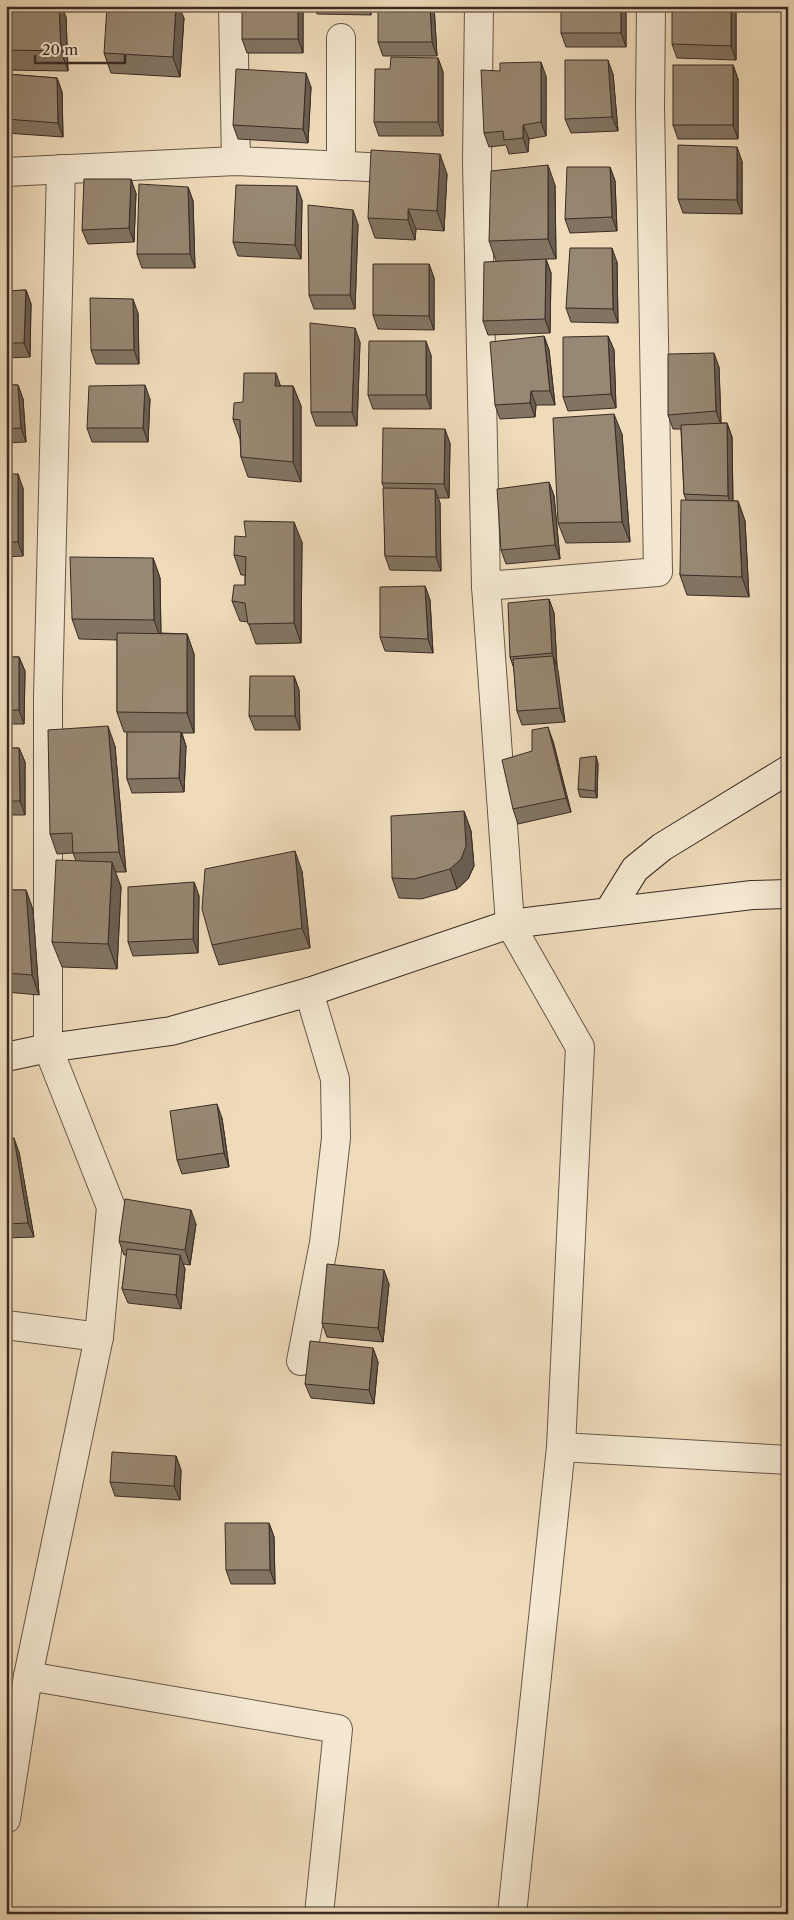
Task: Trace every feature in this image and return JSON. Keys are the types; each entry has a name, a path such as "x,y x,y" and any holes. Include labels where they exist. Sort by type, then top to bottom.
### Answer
{"street":[{"path":"233,6 236,161"},
{"path":"479,6 477,162 486,586 510,924 580,1047 561,1447 512,1914"},
{"path":"486,586 658,572 650,106 651,6"},
{"path":"341,38 341,166"},
{"path":"6,172 236,161 368,167"},
{"path":"6,1819 28,1676 99,1337 111,1207 48,1048 48,697 61,169"},
{"path":"609,911 635,869 662,847 788,770"},
{"path":"6,1057 48,1048 171,1031 309,992 510,924 752,895 788,894"},
{"path":"301,1361 324,1243 336,1138 335,1079 309,992"},
{"path":"6,1326 99,1337"},
{"path":"561,1447 788,1460"},
{"path":"28,1676 338,1729 319,1914"}],"building":[{"path":"6,6 59,6 61,51 6,50"},
{"path":"107,6 176,6 173,57 104,53"},
{"path":"242,6 298,6 298,39 242,39"},
{"path":"378,6 430,6 432,42 378,42"},
{"path":"561,6 621,6 621,33 561,33"},
{"path":"672,6 731,6 731,46 672,44"},
{"path":"391,57 438,58 438,122 374,122 375,69 390,69"},
{"path":"565,60 608,60 612,117 565,119"},
{"path":"541,62 541,122 523,125 523,138 504,140 503,131 484,133 481,70 500,71 500,63"},
{"path":"673,65 733,65 733,125 673,125"},
{"path":"236,69 306,73 303,129 233,125"},
{"path":"6,74 57,78 58,123 6,119"},
{"path":"678,145 737,147 737,200 678,199"},
{"path":"371,150 440,154 437,211 408,209 408,220 368,218"},
{"path":"548,165 548,239 489,241 491,171"},
{"path":"567,167 610,167 612,217 565,219"},
{"path":"84,179 131,179 129,228 82,230"},
{"path":"139,184 188,187 190,254 137,254"},
{"path":"236,185 297,186 295,245 233,242"},
{"path":"308,205 353,210 350,295 309,295"},
{"path":"570,248 612,248 613,309 566,308"},
{"path":"546,259 545,319 483,321 484,262"},
{"path":"373,264 429,264 429,316 373,315"},
{"path":"26,290 24,343 6,343 6,291"},
{"path":"90,298 133,299 134,350 91,350"},
{"path":"310,323 355,328 352,412 311,412"},
{"path":"544,336 550,391 531,391 530,403 495,405 490,342"},
{"path":"608,336 611,394 563,397 563,337"},
{"path":"369,341 426,341 426,395 368,395"},
{"path":"714,353 716,411 668,415 668,354"},
{"path":"244,373 276,373 275,386 293,386 293,462 241,457 240,420 233,419 234,403 243,402"},
{"path":"6,385 18,385 21,428 6,429"},
{"path":"145,385 143,428 87,428 89,386"},
{"path":"614,414 622,522 558,523 553,418"},
{"path":"727,423 728,496 684,494 681,425"},
{"path":"383,428 445,429 444,484 382,483"},
{"path":"6,474 18,474 18,542 6,542"},
{"path":"549,482 555,545 501,550 497,489"},
{"path":"383,488 435,489 436,557 385,556"},
{"path":"681,500 738,501 742,577 680,575"},
{"path":"244,521 294,522 294,623 248,624 245,603 232,601 234,585 245,585 246,557 234,555 235,536 246,537"},
{"path":"70,557 153,558 154,620 72,619"},
{"path":"425,586 428,639 380,637 380,587"},
{"path":"549,599 552,653 510,657 508,603"},
{"path":"117,633 187,634 187,713 117,712"},
{"path":"553,656 560,708 517,711 513,659"},
{"path":"6,657 19,657 19,710 6,710"},
{"path":"250,676 294,676 295,716 249,716"},
{"path":"108,726 119,852 73,853 72,833 50,834 48,730"},
{"path":"548,727 566,798 513,809 502,760 532,751 532,730"},
{"path":"127,732 181,732 179,778 127,779"},
{"path":"6,748 19,748 20,801 6,801"},
{"path":"596,756 595,791 578,789 580,758"},
{"path":"464,811 466,846 461,859 450,869 414,879 392,878 391,816"},
{"path":"295,851 302,928 212,945 202,909 205,869"},
{"path":"56,860 112,862 108,944 52,942"},
{"path":"194,882 193,939 128,942 128,887"},
{"path":"6,890 26,890 32,975 6,973"},
{"path":"217,1104 224,1153 177,1160 170,1111"},
{"path":"6,1138 14,1138 28,1223 6,1224"},
{"path":"125,1199 191,1210 185,1250 119,1241"},
{"path":"127,1249 180,1255 176,1295 122,1289"},
{"path":"327,1264 384,1270 378,1328 322,1323"},
{"path":"310,1341 373,1348 369,1390 305,1384"},
{"path":"112,1452 176,1456 174,1486 110,1482"},
{"path":"225,1523 269,1523 270,1570 226,1570"}]}
